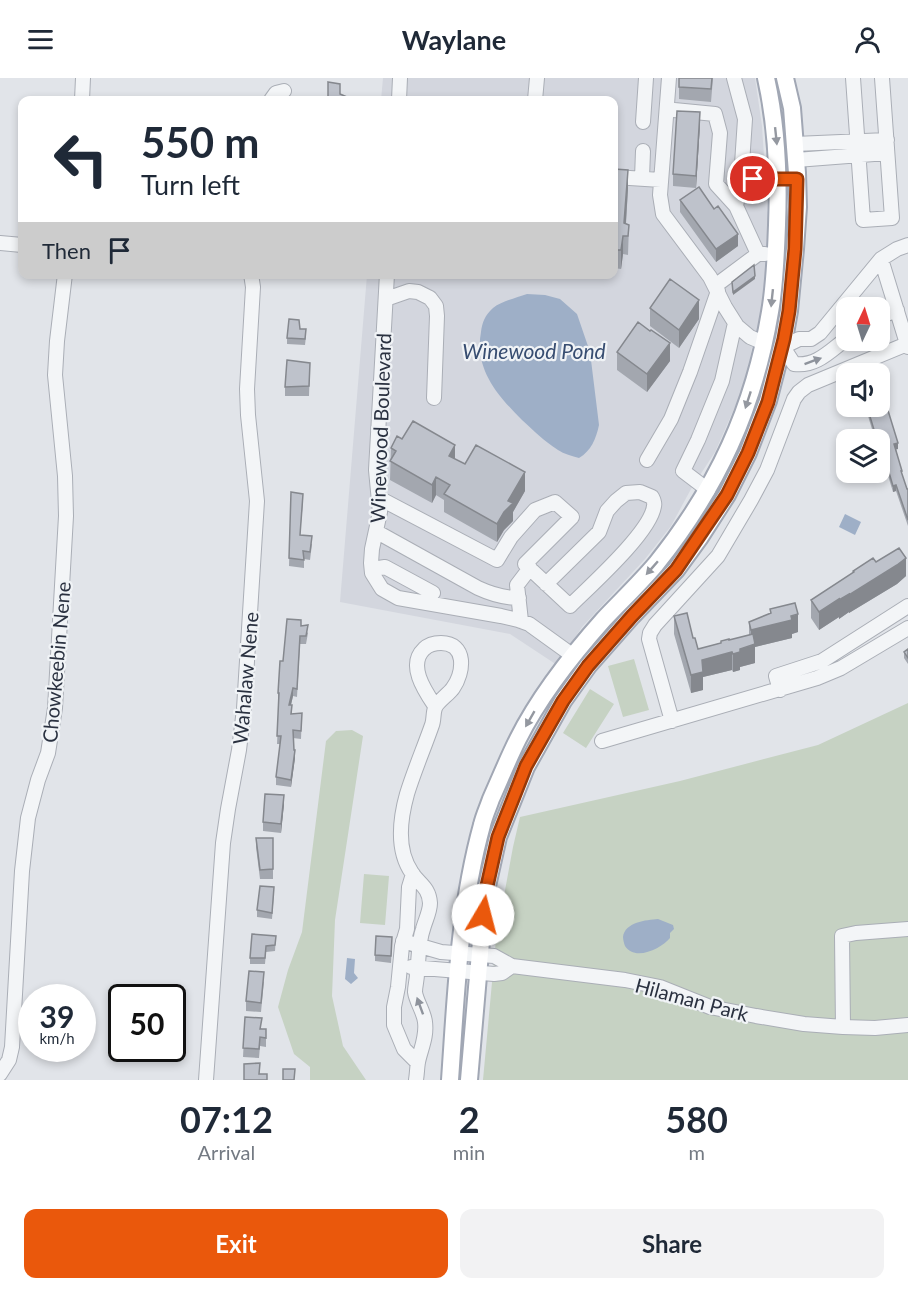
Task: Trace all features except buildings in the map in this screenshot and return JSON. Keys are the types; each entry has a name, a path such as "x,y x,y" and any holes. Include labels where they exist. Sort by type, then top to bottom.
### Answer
{"main road":[{"path":"450,1080 465,911 482,823 500,777 539,702 572,655 654,566 683,529 708,490 729,450 757,373 771,310 776,254 778,180 776,135 766,78"},
{"path":"469,1080 485,895 498,837 526,766 563,701 588,666 676,570 724,500 748,453 768,402 783,347 795,249 797,179 792,108 785,78"},
{"path":"778,180 797,179"},
{"path":"764,343 783,347"},
{"path":"708,490 724,500"},
{"path":"572,655 588,666"}],"street":[{"path":"82,96 83,78"},
{"path":"399,96 400,78"},
{"path":"535,96 537,78"},
{"path":"643,122 646,78"},
{"path":"669,78 660,195 663,214 710,277 735,323 750,337 764,343"},
{"path":"734,78 745,119 741,179 736,206"},
{"path":"853,78 863,220 892,218 882,78"},
{"path":"274,96 276,93 287,90"},
{"path":"674,110 715,114 720,133 716,184 736,206 758,254"},
{"path":"795,152 887,146"},
{"path":"642,178 644,151"},
{"path":"618,177 661,180"},
{"path":"741,179 778,180"},
{"path":"0,243 18,245"},
{"path":"856,297 881,259 908,245"},
{"path":"647,460 675,410 696,355 716,288 758,254 776,254"},
{"path":"672,721 649,639 650,633 718,556 767,470 794,399 807,386 908,345 881,259"},
{"name":"Chowkeebin Nene","path":"0,1074 9,1060 12,1047 22,871 28,818 48,753 55,708 66,516 65,476 55,375 64,279"},
{"name":"Wahalaw Nene","path":"206,1080 223,843 244,709 257,501 247,389 252,279"},
{"name":"Winewood Boulevard","path":"372,569 372,549 380,512 376,470 377,430 387,279"},
{"path":"386,299 409,291 418,292 429,298 436,306 434,398"},
{"path":"890,313 897,310"},
{"path":"836,318 811,339 799,339 783,347 794,364 801,365 818,361 836,347"},
{"path":"708,490 682,471 698,440 722,381 735,323"},
{"path":"379,498 497,560 511,537 535,510 555,502 572,517 525,564 530,568 546,584 570,606 630,546 649,520 655,505 652,497 640,492 626,493 616,501 607,511 599,532 546,584"},
{"path":"377,532 478,588 495,595 519,598"},
{"path":"433,593 385,567 372,569 382,589 398,598 521,621 529,624 572,655"},
{"path":"521,621 518,585 530,568"},
{"path":"824,668 908,606"},
{"path":"602,741 780,690 776,676 824,668 841,668 908,628"},
{"path":"416,1080 418,1063 425,1043 425,1022 415,994 422,931 430,904 428,891 406,863 401,845 401,831 407,794 433,723 435,706"},
{"path":"413,874 409,886 407,929 403,941 394,1007 394,1025 404,1048 418,1063"},
{"path":"843,1028 842,936 908,929"},
{"name":"Hilaman Park","path":"403,941 441,952 494,956 512,966 625,980 660,987 710,1007 804,1024 843,1028 908,1025"},
{"name":"Hilaman Park","path":"400,966 494,974 502,973 512,966"}],"shaded area":[{"path":"383,78 755,78 762,126 768,218 763,315 738,400 715,452 671,526 645,559 582,627 557,665 510,634 340,602 367,279 618,279 618,96 381,96"}],"green space":[{"path":"634,659 649,710 623,717 608,666"},
{"path":"590,689 614,704 586,748 563,733"},
{"path":"908,703 908,1080 483,1080 496,939 520,817 680,781 818,745"},
{"path":"352,730 363,736 335,920 332,996 343,1046 366,1080 310,1080 310,1067 294,1054 278,1007 302,932 326,741 336,731"},
{"path":"364,874 389,876 385,925 360,923"}],"water":[{"name":"Winewood Pond","path":"527,294 560,299 577,314 590,352 599,425 592,444 579,458 558,450 522,420 504,401 490,381 481,358 481,329 486,316 497,306"},
{"path":"845,514 861,522 855,535 839,527"},
{"path":"658,919 673,925 674,929 670,933 670,938 648,952 629,951 623,937 628,928 637,923"},
{"path":"347,958 355,959 354,973 358,978 351,984 345,979"}],"route":[{"path":"483,915 485,895 498,837 526,766 563,701 588,666 676,570 700,537 727,495 748,453 768,402 783,347 789,311 798,207 797,179 753,179"}]}
